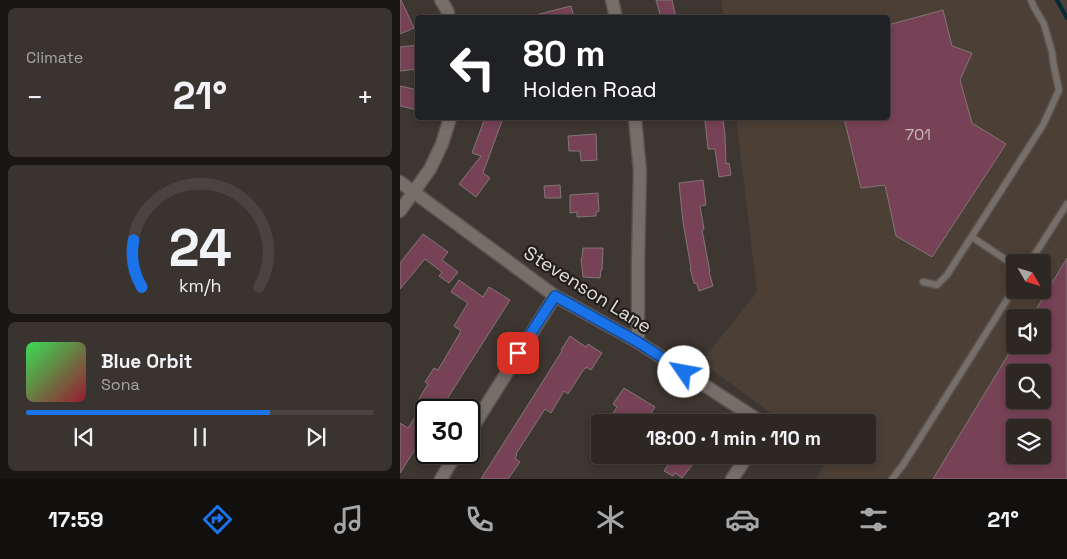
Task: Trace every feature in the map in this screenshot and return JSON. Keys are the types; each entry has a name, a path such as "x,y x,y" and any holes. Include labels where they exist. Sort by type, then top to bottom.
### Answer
{"street":[{"path":"441,0 448,15"},
{"path":"612,0 615,15"},
{"path":"400,211 430,169 442,144 449,120"},
{"path":"635,120 640,171 638,342"},
{"name":"Stevenson Lane","path":"400,182 555,296 638,342 749,414"},
{"path":"480,415 555,296"},
{"path":"440,479 449,464"},
{"path":"732,479 742,464"}],"lane":[{"path":"923,282 938,285 947,275 1043,125 1059,90 1052,52 1044,24 1031,0"},
{"path":"1059,90 1067,93"},
{"path":"1035,254 1067,204"},
{"path":"972,237 1006,260"},
{"path":"892,479 904,465 1008,299"}],"shaded area":[{"path":"721,0 1067,0 1067,479 816,479 824,464 876,464 876,414 772,414 701,362 757,292 736,120 890,120 890,15 724,15"}],"building":[{"path":"400,0 414,28 400,34"},
{"path":"656,0 672,0 675,15 660,15"},
{"path":"571,6 573,15 539,15"},
{"path":"943,10 952,46 972,53 960,80 972,123 1006,144 932,257 896,236 885,185 861,188 844,120 890,120 890,24"},
{"path":"415,45 415,69 400,71 400,47"},
{"path":"400,86 415,89 415,109 400,106"},
{"path":"484,120 502,120 483,173 490,178 476,197 459,184 481,156 472,153"},
{"path":"723,120 726,164 729,163 731,175 719,177 715,149 708,149 705,121"},
{"path":"596,134 597,160 581,161 580,151 569,151 568,136"},
{"path":"703,180 706,205 700,206 704,229 702,230 713,286 699,291 697,284 694,283 690,268 679,183"},
{"path":"560,185 561,198 545,198 544,186"},
{"path":"598,193 599,211 596,212 596,216 577,217 577,212 570,213 570,195"},
{"path":"423,234 448,252 442,260 458,272 449,283 439,276 442,272 425,259 400,289 400,263"},
{"path":"583,248 603,248 600,278 583,277 581,258"},
{"path":"1067,258 1067,479 933,479 1009,354 1051,354 1051,309 1036,309 1042,299 1051,299 1051,285"},
{"path":"459,280 483,297 489,287 510,300 447,399 419,399 428,384 425,382 434,368 438,370 461,331 454,326 468,303 451,292"},
{"path":"570,336 586,347 588,344 602,353 591,370 586,367 584,369 568,394 564,391 551,413 545,409 516,454 515,458 520,462 508,479 481,479 562,351"},
{"path":"624,388 655,407 650,414 613,414 617,407 613,404"},
{"path":"415,417 415,449 400,473 400,423 408,428"},
{"path":"668,464 693,464 682,478 675,473 673,476 664,471"}],"waterway":[{"path":"1057,0 1067,18"}],"route":[{"path":"518,353 555,296 638,342 684,372"}]}
